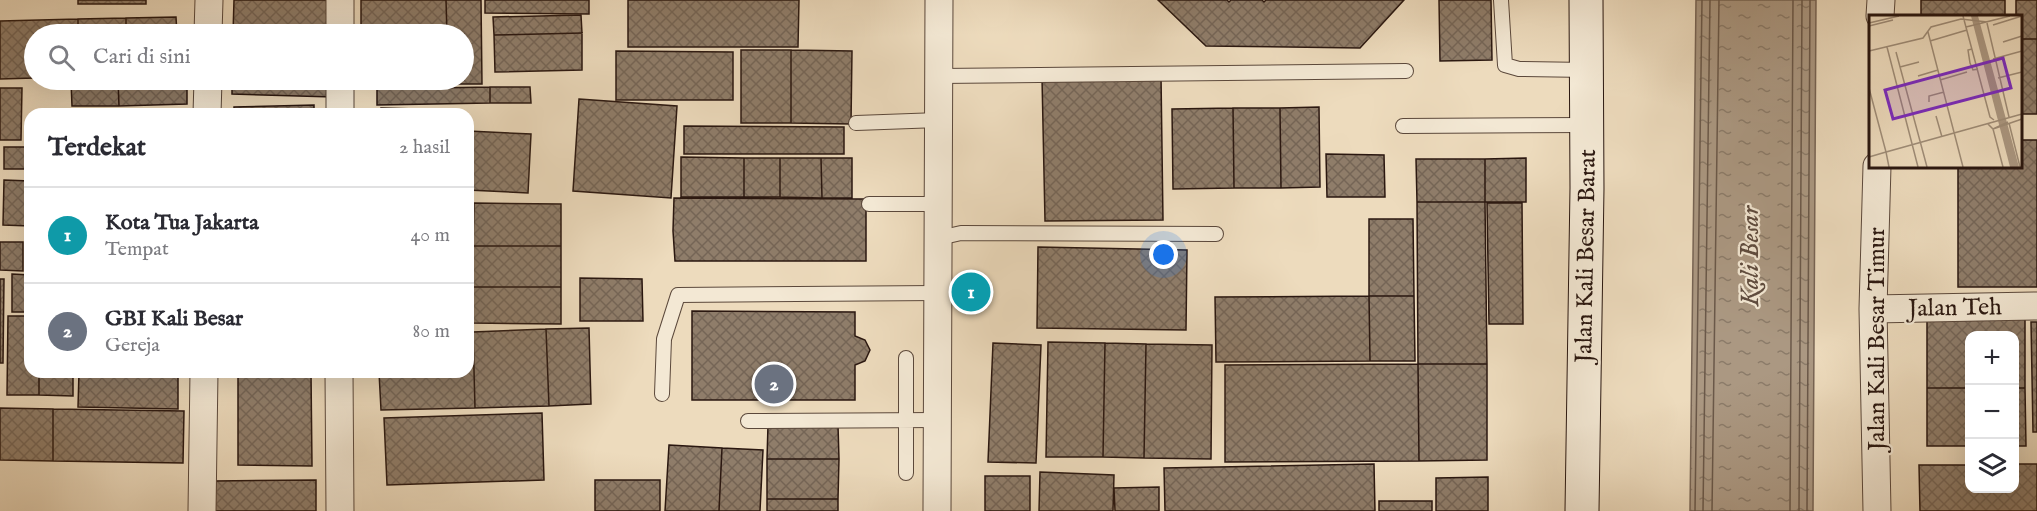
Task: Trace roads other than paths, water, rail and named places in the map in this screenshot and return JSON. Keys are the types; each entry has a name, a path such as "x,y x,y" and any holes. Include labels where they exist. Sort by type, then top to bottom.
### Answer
{"street":[{"path":"208,24 209,0"},
{"path":"340,0 340,24"},
{"path":"937,511 939,0"},
{"name":"Jalan Kali Besar Barat","path":"1582,511 1587,125 1586,0"},
{"path":"1880,15 1881,0"},
{"path":"207,108 208,90"},
{"path":"340,90 340,108"},
{"name":"Jalan Kali Besar Timur","path":"1877,168 1873,309 1877,511"},
{"name":"Jalan Teh","path":"1873,309 2037,306"},
{"path":"202,511 204,378"},
{"path":"339,378 340,511"}],"lane":[{"path":"1502,0 1505,65 1519,69 1587,70"},
{"path":"939,76 1406,71"},
{"path":"855,123 939,120"},
{"path":"1403,126 1587,125"},
{"path":"869,204 939,204"},
{"path":"939,238 961,233 1216,234"},
{"path":"662,394 664,339 678,295 938,293"},
{"path":"906,358 906,473"},
{"path":"748,421 937,420"}],"water":[{"name":"Kali Besar","path":"1696,0 1816,0 1813,511 1690,511"}],"place":[{"name":"Kota Tua Jakarta","path":"971,292"},
{"name":"GBI Kali Besar","path":"774,384"}]}
